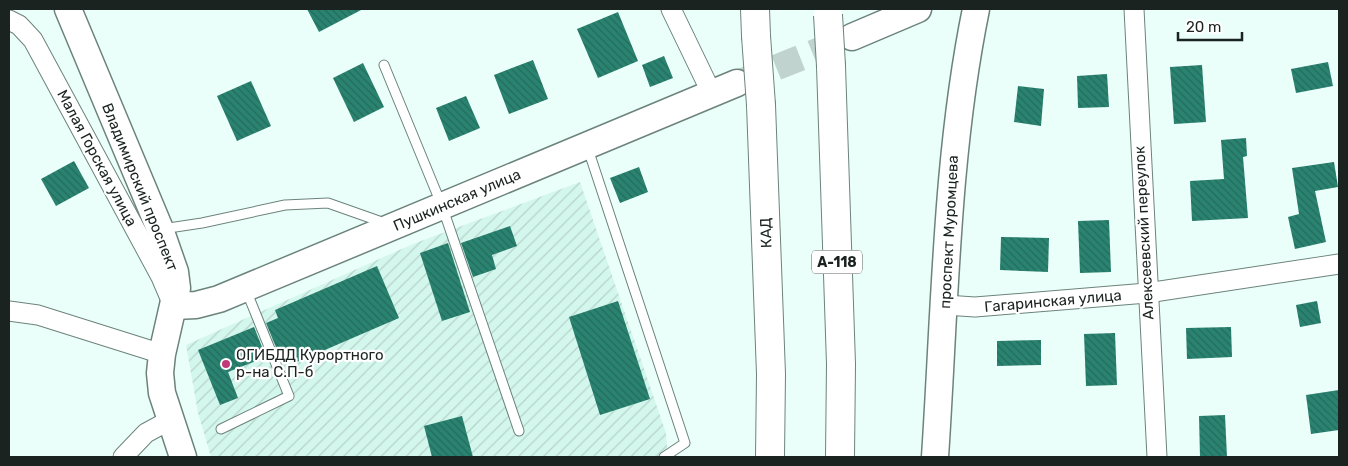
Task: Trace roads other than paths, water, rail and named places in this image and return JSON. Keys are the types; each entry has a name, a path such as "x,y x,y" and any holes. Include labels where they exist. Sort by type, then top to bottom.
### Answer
{"highway":[{"name":"КАД","path":"755,9 761,105 771,374 770,457"},
{"name":"А-118","path":"828,12 840,364 840,457"}],"main road":[{"name":"Владимирский проспект","path":"68,9 160,229 175,272 177,288 162,354 160,372 162,393 183,457"},
{"path":"852,37 918,9"},
{"name":"проспект Муромцева","path":"935,457 954,146 966,60 976,9"},
{"name":"Пушкинская улица","path":"174,306 219,299 737,83"}],"street":[{"path":"672,9 712,94"},
{"name":"Алексеевский переулок","path":"1134,9 1147,293 1157,457"},
{"name":"Малая Горская улица","path":"9,20 19,25 33,40 161,277 174,306"},
{"name":"Гагаринская улица","path":"945,305 975,307 1147,293 1339,264"},
{"path":"9,311 38,315 162,354"},
{"path":"123,457 146,433 170,420"}],"lane":[{"path":"384,65 442,206 520,431"},
{"path":"587,146 685,443 664,457"},
{"path":"160,229 202,223 285,205 328,203 379,221 385,230"},
{"path":"221,429 289,396 245,288"}],"tunnel":[{"path":"740,82 850,38"}],"place":[{"name":"ОГИБДД Курортного р-на С.П-б","path":"226,364"}]}
